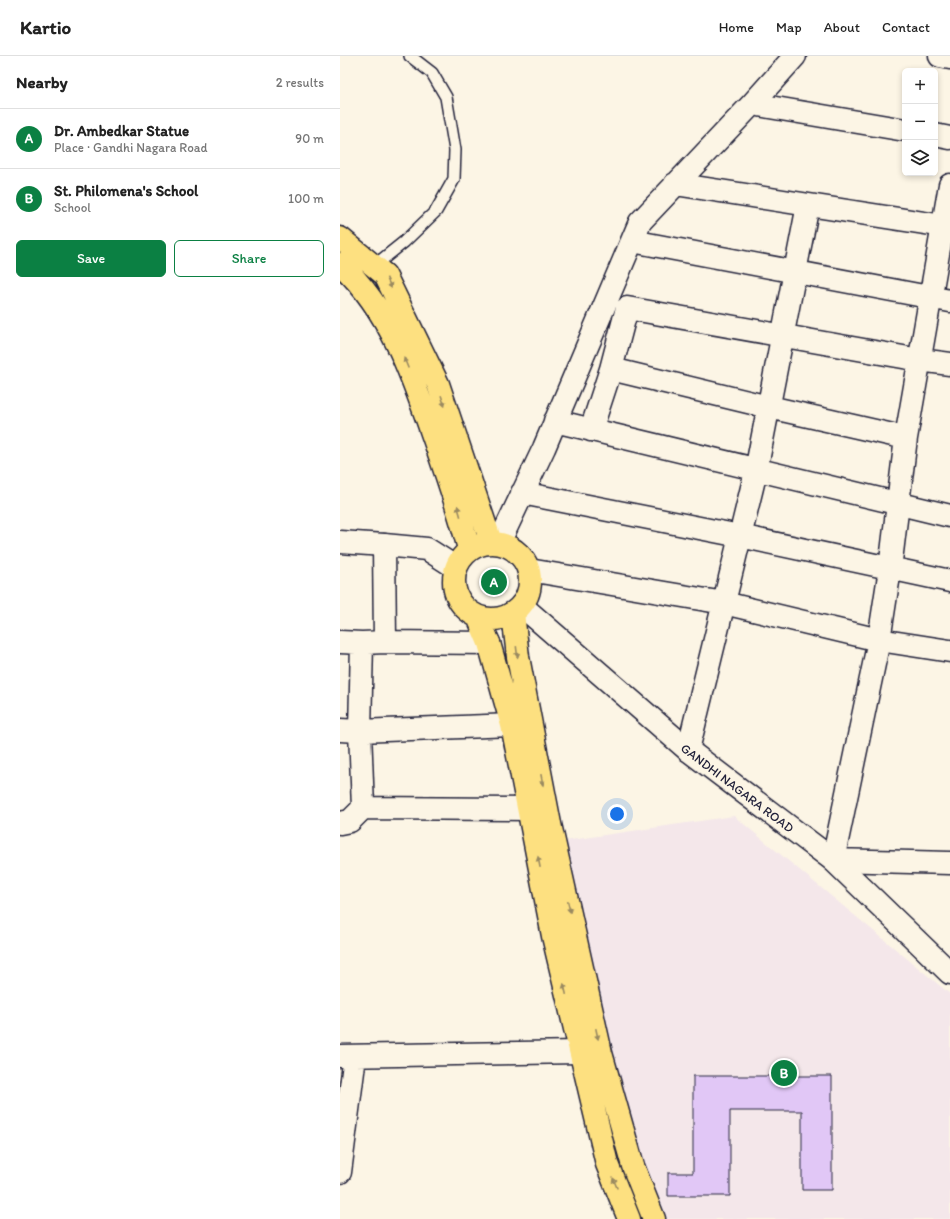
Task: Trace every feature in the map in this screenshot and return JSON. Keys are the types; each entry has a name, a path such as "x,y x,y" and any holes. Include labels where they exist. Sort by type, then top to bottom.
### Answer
{"main road":[{"path":"340,238 385,275 438,384 495,542"},
{"path":"340,264 355,278 379,311 401,351 424,407 455,500 469,549"},
{"path":"495,542 518,552 529,570 530,589 517,610 496,620 478,617 461,606 453,587 455,567 461,557 469,549 480,544 495,542"},
{"path":"517,610 518,657 550,824 601,1053 633,1166 654,1219"},
{"path":"478,617 489,643 512,725 553,936 607,1164 630,1219"}],"street":[{"path":"495,542 522,493 544,448 640,222 752,104 795,56"},
{"path":"940,56 950,58"},
{"path":"752,104 902,129"},
{"path":"938,136 950,138"},
{"path":"675,184 947,226"},
{"path":"950,185 941,299 920,360 906,438 890,569 879,640 833,860 950,863"},
{"path":"688,750 756,471 808,205"},
{"path":"632,241 941,299"},
{"path":"591,430 611,369 628,308 950,364"},
{"path":"611,369 906,438"},
{"path":"555,421 756,471 950,516"},
{"path":"522,493 740,536 950,581"},
{"path":"340,542 384,544 427,549 455,567"},
{"path":"384,544 385,642"},
{"path":"529,570 724,603 879,640 950,651"},
{"name":"GANDHI NAGARA ROAD","path":"517,610 688,750 833,860 950,973"},
{"path":"340,642 489,643"},
{"path":"362,643 350,731 363,808"},
{"path":"350,731 512,725"},
{"path":"340,823 350,821 363,808 528,809"},
{"path":"340,1172 348,1056 580,1052"}],"lane":[{"path":"374,266 404,242 436,211 454,179 455,150 446,97 432,73 410,56"}],"shaded area":[{"path":"734,816 950,994 950,1219 666,1219 637,1151 564,841"}],"building":[{"path":"693,1076 832,1076 832,1190 802,1190 802,1111 730,1111 730,1196 668,1196 668,1173 693,1173"}],"place":[{"name":"Dr. Ambedkar Statue","path":"494,582"},
{"name":"St. Philomena's School","path":"784,1073"}]}
